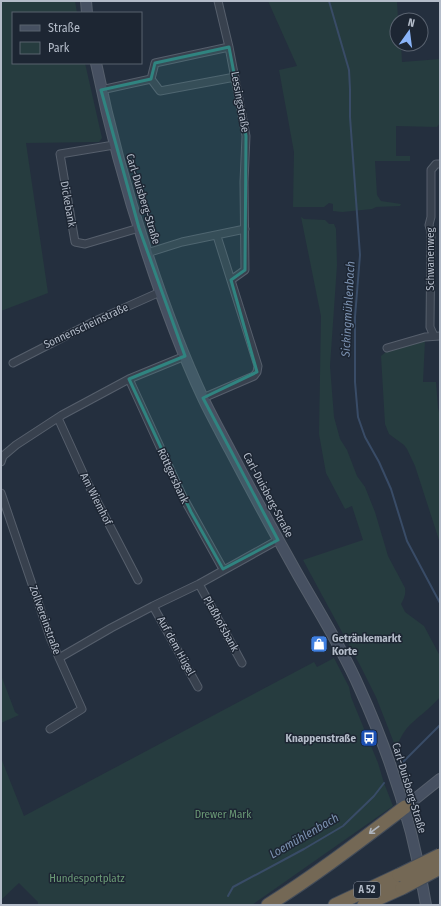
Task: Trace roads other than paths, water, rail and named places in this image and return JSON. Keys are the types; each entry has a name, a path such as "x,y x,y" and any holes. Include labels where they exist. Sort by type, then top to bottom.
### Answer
{"highway":[{"path":"268,905 347,851 405,807"},
{"name":"A 52","path":"364,905 440,855"},
{"name":"A 52","path":"335,905 440,868"}],"main road":[{"path":"86,1 88,12"},
{"name":"Carl-Duisberg-Straße","path":"96,64 114,145 139,228 160,292 185,356 203,398 278,540 339,646 359,686 382,739 405,807 420,871 426,905"},
{"path":"405,807 419,794 440,779"}],"street":[{"name":"Lessingstraße","path":"218,1 236,77 246,136 244,182 245,270 231,280"},
{"path":"229,47 155,63 151,79 160,92 236,77"},
{"path":"101,90 151,79"},
{"name":"Dickebank","path":"114,145 60,154 75,242 85,244 139,228"},
{"name":"Schwanenweg","path":"437,336 430,327 431,232 429,225 431,217 431,170 436,164 440,164"},
{"path":"147,253 182,242 245,229"},
{"path":"203,398 254,376 257,372 258,366 216,236"},
{"name":"Sonnenscheinstraße","path":"13,362 95,321 160,292"},
{"path":"387,348 437,336"},
{"path":"2,458 16,445 58,418 129,379 185,356"},
{"name":"Röttgersbank","path":"129,379 183,497 223,569"},
{"name":"Am Wiemhof","path":"58,418 88,484 138,580"},
{"name":"Zollvereinstraße","path":"1,493 51,640 82,709 50,729"},
{"path":"59,658 153,606 199,584 223,569 278,540"},
{"name":"Plaßhofsbank","path":"199,584 242,663"},
{"name":"Auf dem Hügel","path":"153,606 198,687"}],"waterway":[{"name":"Sickingmühlenbach","path":"329,1 349,70 350,117 360,255 355,317 355,382 358,417 365,437 379,462 391,489 407,541 440,603"},
{"name":"Loemühlenbach","path":"402,763 440,725"},
{"name":"Loemühlenbach","path":"228,896 233,887 304,849 343,826 374,796 384,783"}],"place":[{"name":"Getränkemarkt Korte","path":"319,644"},
{"name":"Knappenstraße","path":"369,738"}],"park label":[{"name":"Drewer Mark","path":"223,814"},
{"name":"Hundesportplatz","path":"87,878"}]}
